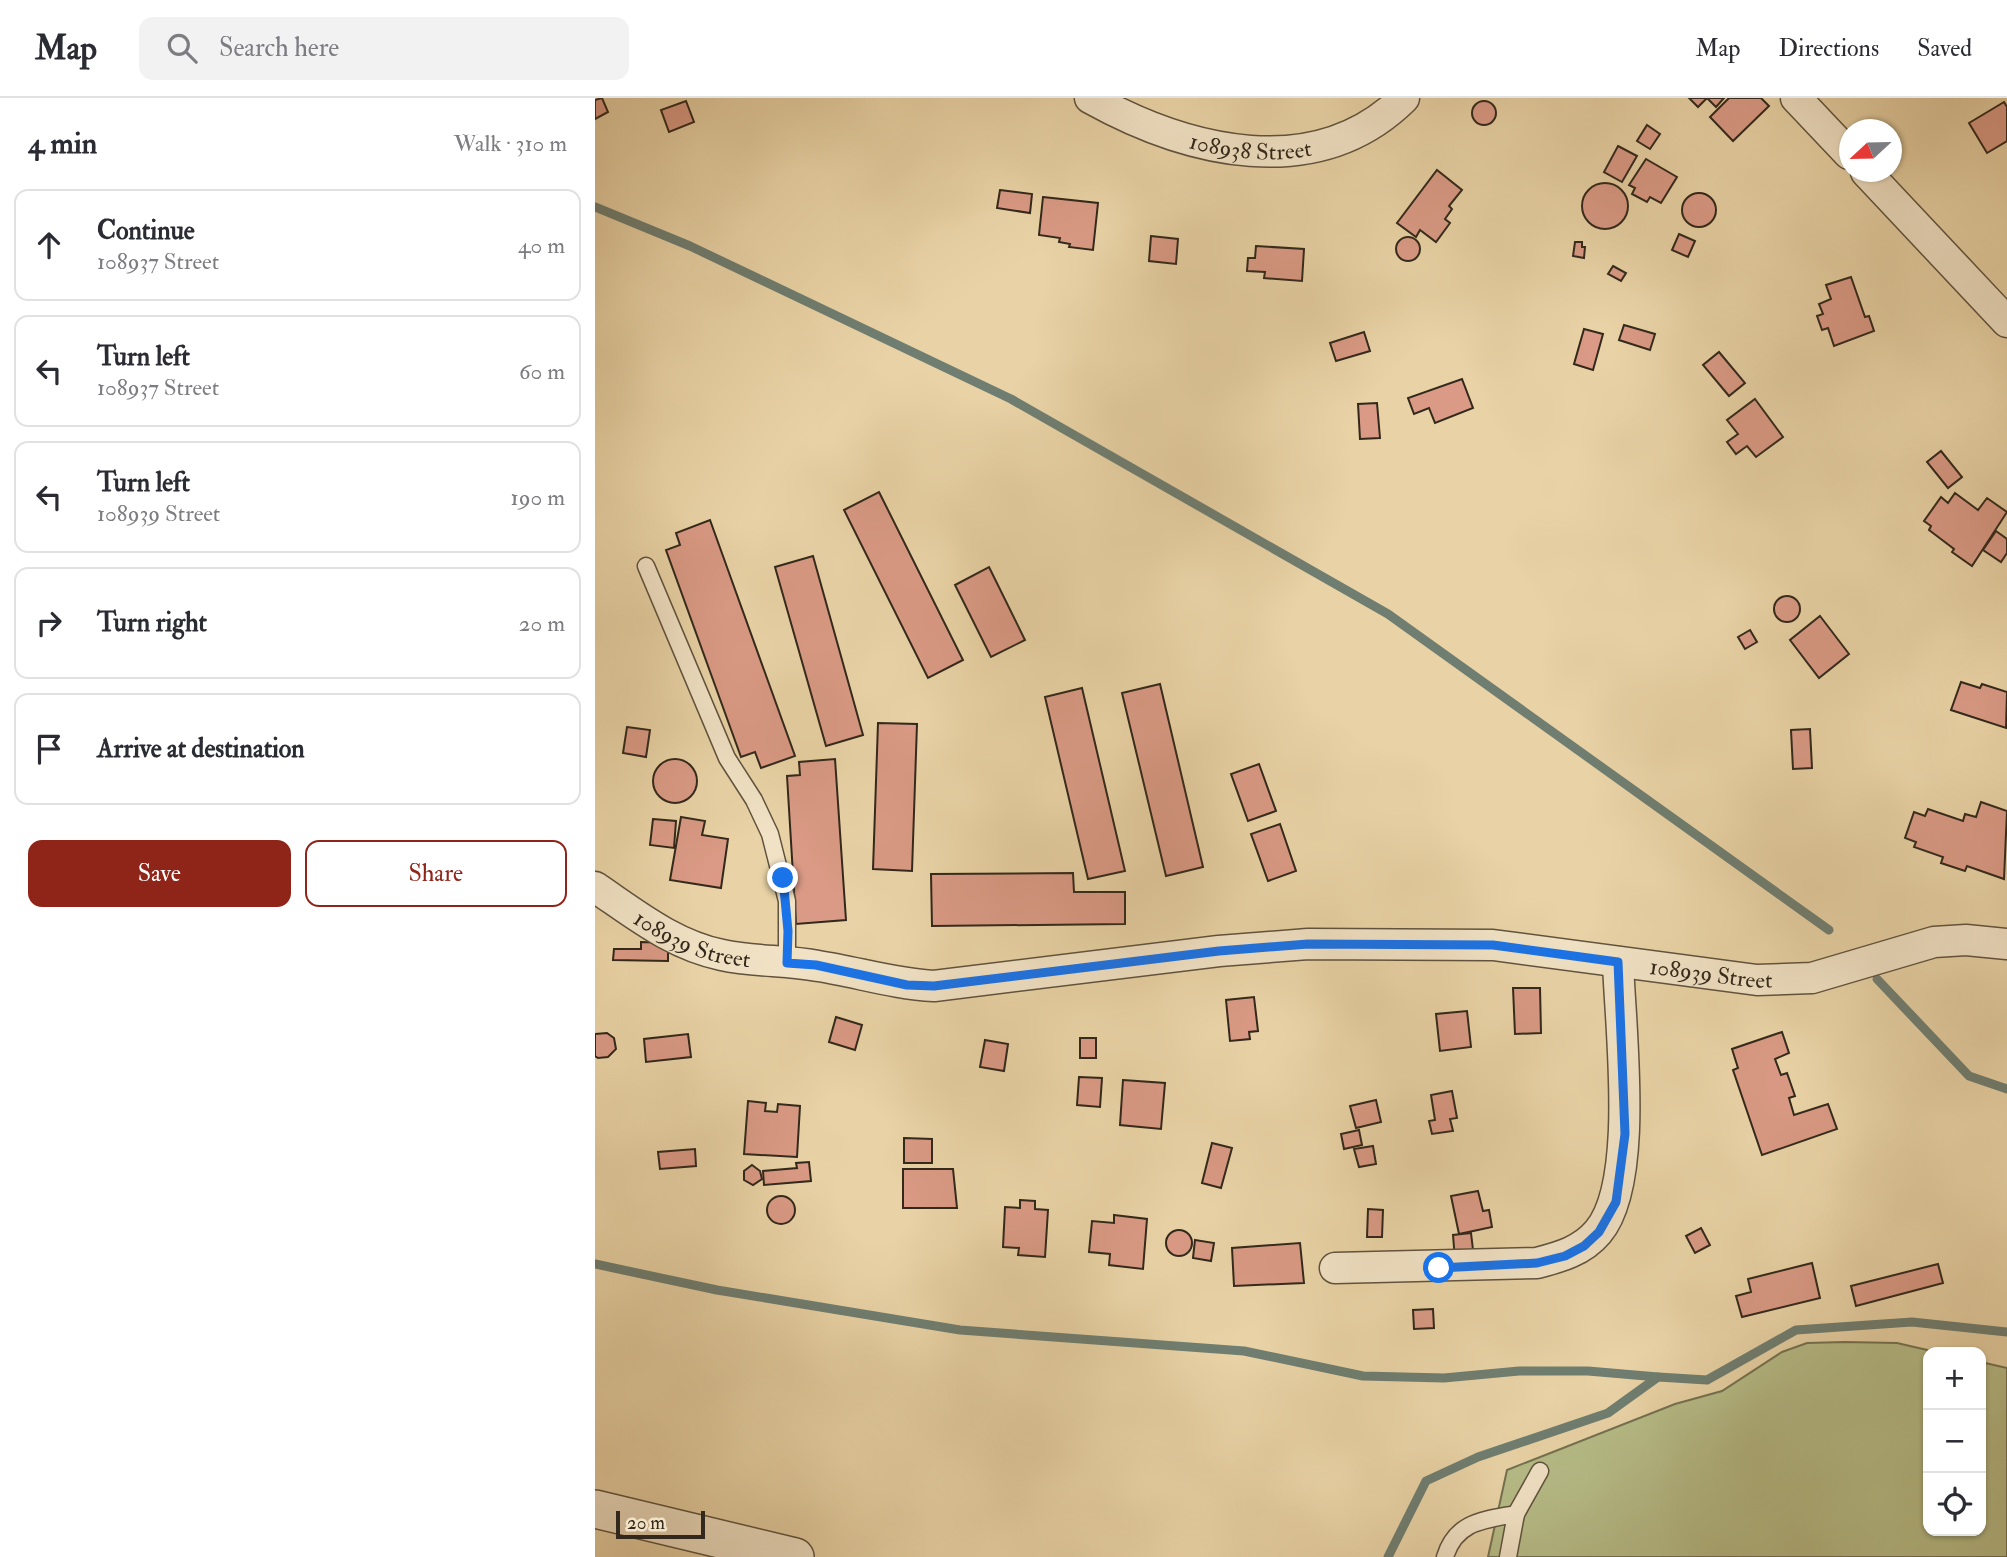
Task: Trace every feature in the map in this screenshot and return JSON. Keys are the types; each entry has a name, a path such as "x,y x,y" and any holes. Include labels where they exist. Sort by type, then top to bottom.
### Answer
{"street":[{"name":"108938 Street","path":"1090,98 1132,121 1178,137 1266,152 1309,151 1348,138 1385,117 1404,98"},
{"path":"1795,98 1839,143"},
{"path":"1875,182 2007,322"},
{"name":"108939 Street","path":"595,887 649,925 693,947 738,958 816,965 907,985 934,986 1219,951 1308,944 1493,945 1757,980 1785,980 1822,976 1934,942 1966,940 2007,944"},
{"path":"1335,1268 1537,1263 1565,1256 1584,1246 1599,1232 1616,1202 1625,1134 1618,962"},
{"path":"595,1509 795,1557"}],"lane":[{"path":"646,566 727,758 754,800 770,834 787,901 787,963"},
{"path":"1507,1557 1516,1514 1539,1471"},
{"path":"1445,1557 1448,1548 1468,1523 1516,1514"}],"green space":[{"path":"1807,1343 1897,1343 1923,1349 1923,1536 1986,1536 1986,1363 2007,1368 2007,1557 1488,1557 1507,1470 1675,1404 1722,1391 1782,1352"}],"building":[{"path":"602,98 608,112 595,119 595,100"},
{"path":"1689,98 1707,98 1698,107"},
{"path":"1707,98 1724,98 1716,107"},
{"path":"1729,98 1761,98 1769,106 1733,141 1710,117"},
{"path":"686,101 694,122 669,132 661,110"},
{"path":"1484,101 1493,104 1496,113 1493,122 1484,125 1475,122 1472,113 1475,104"},
{"path":"2004,102 2007,107 2007,141 1987,153 1969,123"},
{"path":"1647,125 1660,134 1650,149 1637,141"},
{"path":"1618,146 1637,156 1622,182 1604,172"},
{"path":"1646,159 1677,177 1661,203 1650,197 1647,202 1632,194 1635,188 1629,185"},
{"path":"1437,170 1462,190 1449,206 1452,209 1445,219 1450,223 1436,242 1420,230 1416,237 1397,223"},
{"path":"1605,183 1621,190 1628,206 1621,222 1605,229 1589,222 1582,206 1589,190"},
{"path":"1000,190 1032,194 1030,213 997,208"},
{"path":"1699,193 1711,198 1716,210 1711,222 1699,227 1687,222 1682,210 1687,198"},
{"path":"1043,197 1098,203 1093,250 1069,247 1070,244 1059,242 1060,238 1039,235"},
{"path":"1679,234 1695,241 1688,257 1672,250"},
{"path":"1151,236 1178,239 1176,264 1149,261"},
{"path":"1403,237 1413,237 1420,244 1420,254 1413,261 1403,261 1396,254 1396,244"},
{"path":"1575,242 1582,242 1582,247 1585,247 1584,258 1573,256"},
{"path":"1256,246 1304,249 1302,281 1264,278 1265,272 1247,271 1248,258 1255,258"},
{"path":"1613,266 1626,273 1621,281 1608,274"},
{"path":"1851,277 1865,317 1869,316 1874,331 1834,346 1828,328 1822,330 1817,316 1823,314 1819,304 1831,299 1826,285"},
{"path":"1624,325 1655,334 1650,350 1619,340"},
{"path":"1584,329 1603,334 1593,370 1574,364"},
{"path":"1364,332 1370,351 1336,361 1330,343"},
{"path":"1719,352 1745,383 1729,396 1703,365"},
{"path":"1462,379 1473,408 1435,423 1429,408 1414,414 1408,398"},
{"path":"1755,399 1783,437 1756,457 1747,446 1736,454 1727,442 1738,434 1727,420"},
{"path":"1377,403 1380,438 1360,439 1358,404"},
{"path":"1941,451 1962,477 1948,488 1927,462"},
{"path":"879,492 963,660 928,678 844,510"},
{"path":"1955,493 1978,510 1987,498 2007,512 1972,566 1952,552 1954,549 1929,530 1931,526 1924,521 1941,497 1948,503"},
{"path":"710,520 795,756 761,768 755,752 741,757 666,550 680,545 676,533"},
{"path":"1996,531 2007,539 2007,553 2001,562 1983,550"},
{"path":"813,556 863,735 826,746 775,567"},
{"path":"989,567 1025,640 991,657 955,585"},
{"path":"1787,596 1796,600 1800,609 1796,618 1787,622 1778,618 1774,609 1778,600"},
{"path":"1820,616 1849,654 1819,678 1790,640"},
{"path":"1750,630 1757,642 1745,649 1738,637"},
{"path":"1961,682 1980,688 1982,684 2007,692 2006,728 1951,710"},
{"path":"1160,684 1203,867 1166,876 1122,693"},
{"path":"1082,688 1125,871 1088,879 1045,697"},
{"path":"878,723 917,724 912,871 873,869"},
{"path":"627,727 650,730 646,757 623,753"},
{"path":"1810,729 1812,768 1793,769 1791,730"},
{"path":"675,759 690,766 697,781 690,796 675,803 660,796 653,781 660,766"},
{"path":"835,759 846,920 796,924 787,776 800,775 799,762"},
{"path":"1259,764 1276,811 1248,821 1231,774"},
{"path":"1981,802 2007,811 2004,879 1967,866 1965,871 1941,863 1943,857 1914,847 1916,842 1905,838 1914,812 1925,816 1928,809 1963,821 1965,814 1976,817"},
{"path":"681,817 705,821 702,835 728,839 721,888 670,880"},
{"path":"653,819 676,821 674,848 650,845"},
{"path":"1280,824 1296,871 1268,881 1251,834"},
{"path":"1073,873 1074,892 1125,892 1125,924 932,926 931,874"},
{"path":"641,942 668,943 668,961 613,960 614,949 641,949"},
{"path":"1513,988 1540,988 1541,1033 1515,1034"},
{"path":"1254,997 1258,1031 1249,1032 1250,1039 1230,1041 1226,1000"},
{"path":"1467,1011 1471,1047 1440,1051 1436,1014"},
{"path":"836,1017 862,1025 855,1050 829,1042"},
{"path":"1782,1032 1789,1053 1775,1059 1781,1075 1787,1073 1795,1096 1789,1098 1794,1115 1828,1104 1837,1129 1762,1155 1733,1070 1738,1068 1732,1049"},
{"path":"607,1033 614,1038 616,1049 608,1057 598,1058 595,1056 595,1034"},
{"path":"688,1034 691,1057 646,1062 644,1039"},
{"path":"1080,1038 1096,1038 1096,1058 1080,1058"},
{"path":"985,1040 1008,1044 1004,1071 980,1067"},
{"path":"1079,1077 1102,1078 1100,1107 1077,1105"},
{"path":"1123,1080 1165,1083 1161,1129 1120,1125"},
{"path":"1452,1091 1457,1118 1450,1119 1453,1131 1432,1134 1429,1121 1435,1120 1431,1095"},
{"path":"1376,1100 1381,1122 1356,1128 1350,1106"},
{"path":"748,1101 766,1103 765,1111 777,1112 778,1104 800,1106 797,1157 744,1154"},
{"path":"1359,1130 1362,1145 1344,1149 1341,1134"},
{"path":"904,1138 932,1139 932,1163 904,1163"},
{"path":"1212,1143 1232,1148 1221,1188 1202,1183"},
{"path":"1373,1146 1376,1164 1359,1167 1354,1149"},
{"path":"695,1149 696,1166 660,1169 658,1152"},
{"path":"809,1162 811,1181 764,1185 763,1171 797,1168 796,1163"},
{"path":"752,1165 760,1171 762,1179 753,1185 744,1180 744,1171"},
{"path":"903,1169 953,1169 957,1208 903,1208"},
{"path":"1478,1191 1483,1211 1489,1210 1492,1227 1459,1234 1451,1196"},
{"path":"781,1196 791,1200 795,1210 791,1220 781,1224 771,1220 767,1210 771,1200"},
{"path":"1020,1200 1035,1201 1035,1209 1048,1210 1045,1257 1018,1255 1019,1248 1003,1247 1005,1207 1020,1208"},
{"path":"1368,1209 1383,1210 1382,1237 1367,1237"},
{"path":"1114,1215 1147,1219 1143,1269 1109,1265 1110,1254 1089,1252 1092,1221 1114,1223"},
{"path":"1701,1228 1710,1245 1695,1253 1686,1236"},
{"path":"1179,1230 1188,1234 1192,1243 1188,1252 1179,1256 1170,1252 1166,1243 1170,1234"},
{"path":"1471,1233 1474,1258 1455,1260 1453,1235"},
{"path":"1195,1240 1214,1243 1211,1261 1193,1258"},
{"path":"1300,1243 1304,1283 1234,1286 1232,1248"},
{"path":"1812,1263 1820,1298 1742,1317 1736,1296 1751,1292 1748,1279"},
{"path":"1938,1264 1943,1283 1856,1306 1851,1286"},
{"path":"1433,1309 1434,1328 1414,1329 1413,1310"}],"waterway":[{"path":"595,207 690,246 1011,399 1388,614 1829,930"},
{"path":"1877,979 1969,1076 2007,1089"},
{"path":"595,1264 717,1290 960,1330 1244,1351 1363,1376 1444,1378 1519,1371 1588,1371 1658,1377"},
{"path":"1388,1557 1426,1481 1478,1457 1608,1413 1658,1377 1707,1380 1796,1330 1912,1322 2007,1332"}],"route":[{"path":"783,878 787,901 787,963 816,965 907,985 970,983 1219,951 1308,944 1493,945 1618,962 1625,1134 1616,1202 1599,1232 1584,1246 1565,1256 1537,1263 1439,1268"}]}
